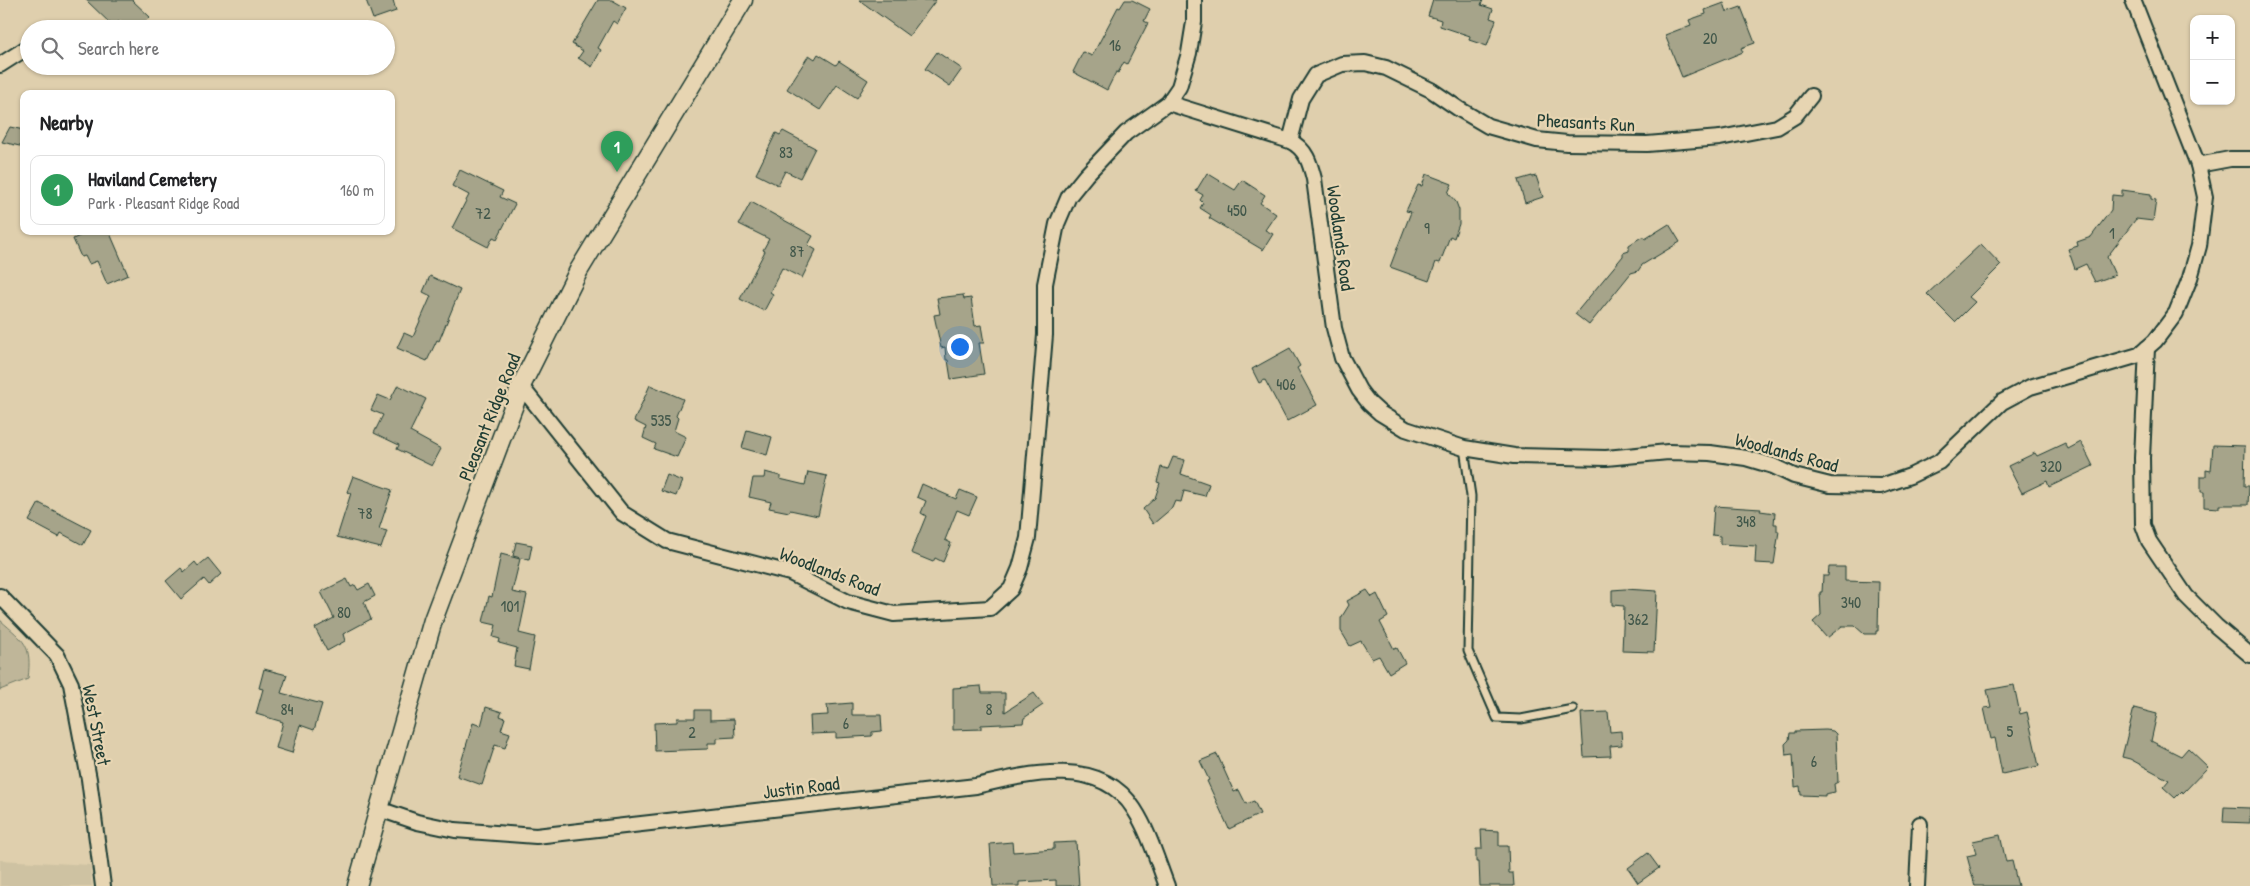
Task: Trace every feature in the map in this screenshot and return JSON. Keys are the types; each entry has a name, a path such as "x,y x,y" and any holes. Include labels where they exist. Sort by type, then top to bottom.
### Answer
{"street":[{"name":"Pleasant Ridge Road","path":"357,886 433,620 521,386 579,270 743,0"},
{"path":"1168,103 1179,87 1189,53 1194,22 1194,0"},
{"path":"2133,0 2198,165 2205,197 2195,262 2176,313 2155,341 2147,348 2142,458 2143,525 2149,541 2186,596 2216,626 2250,655"},
{"path":"0,65 20,53"},
{"name":"Pheasants Run","path":"1290,141 1301,99 1316,75 1342,64 1365,63 1386,68 1432,90 1488,126 1537,140 1567,143 1647,144 1720,138 1776,127 1795,116 1811,96"},
{"name":"Woodlands Road","path":"521,386 622,512 667,540 790,573 848,602 894,614 990,608 1011,589 1020,568 1028,538 1045,335 1045,284 1057,224 1069,196 1086,175 1126,133 1168,103 1298,145 1308,158 1314,179 1334,328 1342,358 1359,390 1380,413 1406,428 1464,448 1514,456 1606,458 1668,452 1710,453 1746,458 1773,466 1794,476 1830,485 1881,486 1910,476 1939,462 2002,402 2030,387 2139,355 2147,348"},
{"path":"2198,165 2230,159 2250,159"},
{"name":"West Street","path":"0,596 57,655 71,684 89,779 103,886"},
{"name":"Justin Road","path":"378,809 417,822 455,830 536,836 976,786 1026,774 1061,772 1101,780 1120,792 1134,808 1149,838 1167,886"},
{"path":"1917,886 1920,824"}],"lane":[{"path":"1464,448 1471,496 1468,651 1497,718 1521,719 1573,709"}],"shaded area":[{"path":"0,620 25,645 29,658 29,667 28,679 0,690"},
{"path":"0,860 90,865 92,886 0,886"}],"building":[{"path":"86,0 132,0 150,17 147,20 107,20"},
{"path":"366,0 393,0 396,11 373,19"},
{"path":"598,0 612,0 626,8 617,24 613,21 598,48 601,50 592,67 578,58 583,51 572,44"},
{"path":"859,0 936,0 909,36"},
{"path":"1125,0 1132,0 1150,9 1144,21 1148,23 1127,64 1124,62 1118,73 1116,72 1107,90 1073,72 1083,52 1092,56 1118,7 1120,8"},
{"path":"1433,0 1483,0 1481,5 1493,9 1490,18 1496,20 1487,46 1469,40 1470,36 1440,26 1441,20 1428,16"},
{"path":"1724,3 1727,12 1741,7 1755,43 1741,48 1743,52 1682,77 1665,35 1691,25 1689,20 1706,14 1705,10"},
{"path":"937,52 962,69 950,86 925,69"},
{"path":"818,54 836,65 839,61 868,80 857,98 837,85 820,110 787,89 809,55 815,59"},
{"path":"10,127 20,129 20,146 2,142"},
{"path":"783,131 815,148 800,178 785,171 778,185 756,174 776,133 780,135"},
{"path":"460,170 503,191 500,197 515,204 497,239 493,237 488,247 452,228 469,195 452,186"},
{"path":"1207,173 1235,190 1242,180 1265,195 1260,203 1276,214 1265,230 1273,234 1263,250 1209,218 1211,215 1200,208 1203,203 1200,200 1203,195 1196,191"},
{"path":"1426,174 1452,184 1448,193 1456,202 1459,210 1459,224 1454,238 1450,236 1440,263 1436,262 1429,281 1390,267 1411,212 1406,211 1418,185 1422,186"},
{"path":"1536,176 1543,197 1525,203 1518,180"},
{"path":"2122,190 2151,194 2151,199 2156,200 2153,221 2136,219 2107,257 2115,275 2095,282 2086,264 2075,269 2068,249 2078,246 2077,242 2091,237 2111,210 2112,195 2122,196"},
{"path":"751,202 813,236 808,245 816,250 802,278 782,268 770,292 773,294 764,311 740,299 765,251 763,250 769,239 739,224"},
{"path":"1669,224 1680,242 1642,265 1638,271 1631,273 1589,325 1575,314 1623,256 1623,253 1629,251 1629,245 1643,236 1645,239"},
{"path":"82,235 111,235 128,275 107,284 97,261 89,264 85,256 81,257 73,239"},
{"path":"1981,244 2001,265 1969,297 1975,302 1955,322 1927,294"},
{"path":"430,276 460,290 439,341 437,340 427,361 397,348 404,333 413,337 431,296 423,292"},
{"path":"963,295 964,299 971,298 975,326 981,325 984,343 979,343 984,374 951,379 945,347 941,348 934,315 940,314 937,298"},
{"path":"1290,348 1300,366 1297,368 1317,405 1287,421 1265,380 1259,383 1252,369"},
{"path":"398,385 426,399 410,432 441,449 432,466 397,449 399,445 374,433 383,415 371,410 378,395 390,400"},
{"path":"650,385 683,399 676,416 678,418 674,431 686,437 677,457 654,449 656,444 643,438 646,427 634,421"},
{"path":"747,430 772,437 767,455 742,448"},
{"path":"2081,442 2093,466 2049,487 2047,481 2022,493 2008,466 2035,453 2037,456 2065,443 2068,449"},
{"path":"2213,445 2245,446 2244,486 2249,486 2248,505 2219,505 2219,508 2204,507 2204,492 2201,492 2201,476 2206,476 2206,470 2211,471"},
{"path":"1173,457 1185,460 1181,474 1209,484 1205,496 1184,491 1181,502 1175,501 1172,508 1153,524 1143,509 1155,498 1160,483 1157,482 1161,467 1168,469"},
{"path":"765,472 780,476 780,479 805,485 808,472 827,476 818,516 769,508 771,502 749,497 753,478 764,478"},
{"path":"667,475 682,481 676,496 661,491"},
{"path":"353,476 392,490 379,529 387,531 381,548 337,537 351,493 347,492"},
{"path":"922,484 956,499 960,490 977,497 969,515 957,510 945,540 951,543 943,562 935,558 933,562 911,553 926,516 921,513 926,501 917,497"},
{"path":"39,503 91,530 83,545 61,533 59,537 29,521"},
{"path":"1714,506 1761,509 1760,511 1775,513 1774,524 1777,524 1777,531 1779,531 1774,564 1755,563 1756,546 1720,544 1720,536 1712,535"},
{"path":"516,542 532,545 529,560 513,556"},
{"path":"501,554 520,559 512,592 527,595 519,633 535,637 529,669 514,666 517,648 499,643 500,639 493,637 496,625 483,622 489,596 492,597"},
{"path":"208,558 221,574 209,585 204,579 181,599 166,581 181,568 184,572 195,562 198,566"},
{"path":"1829,567 1845,567 1845,581 1879,582 1878,631 1876,631 1876,634 1864,634 1855,626 1842,626 1827,638 1813,622 1821,615 1820,592 1822,592 1823,576 1828,576"},
{"path":"347,579 351,587 355,585 358,590 369,584 375,596 364,602 371,619 343,634 345,641 327,651 315,628 334,618 321,592"},
{"path":"1367,590 1372,597 1377,594 1388,617 1380,622 1394,649 1397,648 1405,663 1389,673 1379,656 1372,659 1361,641 1350,646 1341,631 1341,618 1349,605 1347,601"},
{"path":"1612,590 1657,591 1654,652 1622,651 1624,606 1612,605"},
{"path":"264,669 287,675 281,693 322,704 314,730 300,725 292,753 276,748 283,722 256,714 263,689 259,688"},
{"path":"2014,685 2020,714 2027,712 2039,766 2002,774 1995,738 1991,739 1984,708 1991,707 1987,690"},
{"path":"981,686 982,693 1005,693 1005,712 1034,693 1043,705 1024,718 1023,723 981,725 981,729 953,730 953,688"},
{"path":"852,703 852,715 881,715 882,731 872,732 872,736 836,738 836,733 811,734 810,716 828,715 827,705"},
{"path":"486,707 502,712 500,716 505,718 501,730 510,733 505,748 495,745 482,785 457,776 473,723 481,726"},
{"path":"2134,708 2157,714 2151,741 2181,756 2188,748 2208,767 2183,793 2182,791 2175,798 2163,787 2169,780 2130,759 2122,757"},
{"path":"695,710 710,710 710,720 734,719 735,737 717,738 717,743 708,743 708,749 655,751 654,723 677,722 677,718 695,718"},
{"path":"1608,712 1610,732 1621,731 1622,745 1610,746 1611,756 1584,757 1581,713"},
{"path":"1795,731 1833,731 1836,734 1838,782 1834,784 1835,792 1825,794 1825,796 1801,795 1800,786 1795,787 1793,754 1786,755 1785,744 1789,740 1790,733 1795,733"},
{"path":"1217,754 1234,792 1239,790 1246,804 1254,801 1260,814 1229,829 1200,761"},
{"path":"2224,807 2250,808 2250,823 2223,822"},
{"path":"1481,830 1499,831 1499,846 1508,846 1509,873 1513,873 1514,886 1480,886 1479,862 1476,862 1476,849 1482,849"},
{"path":"2000,835 2006,862 2012,861 2018,886 1975,886 1967,856 1976,854 1973,841"},
{"path":"1012,842 1013,852 1054,849 1054,843 1076,842 1079,886 1056,886 1056,880 1019,882 1019,886 993,886 990,844"},
{"path":"1648,853 1659,868 1638,883 1628,868"}],"place":[{"name":"Haviland Cemetery","path":"617,172"}]}
